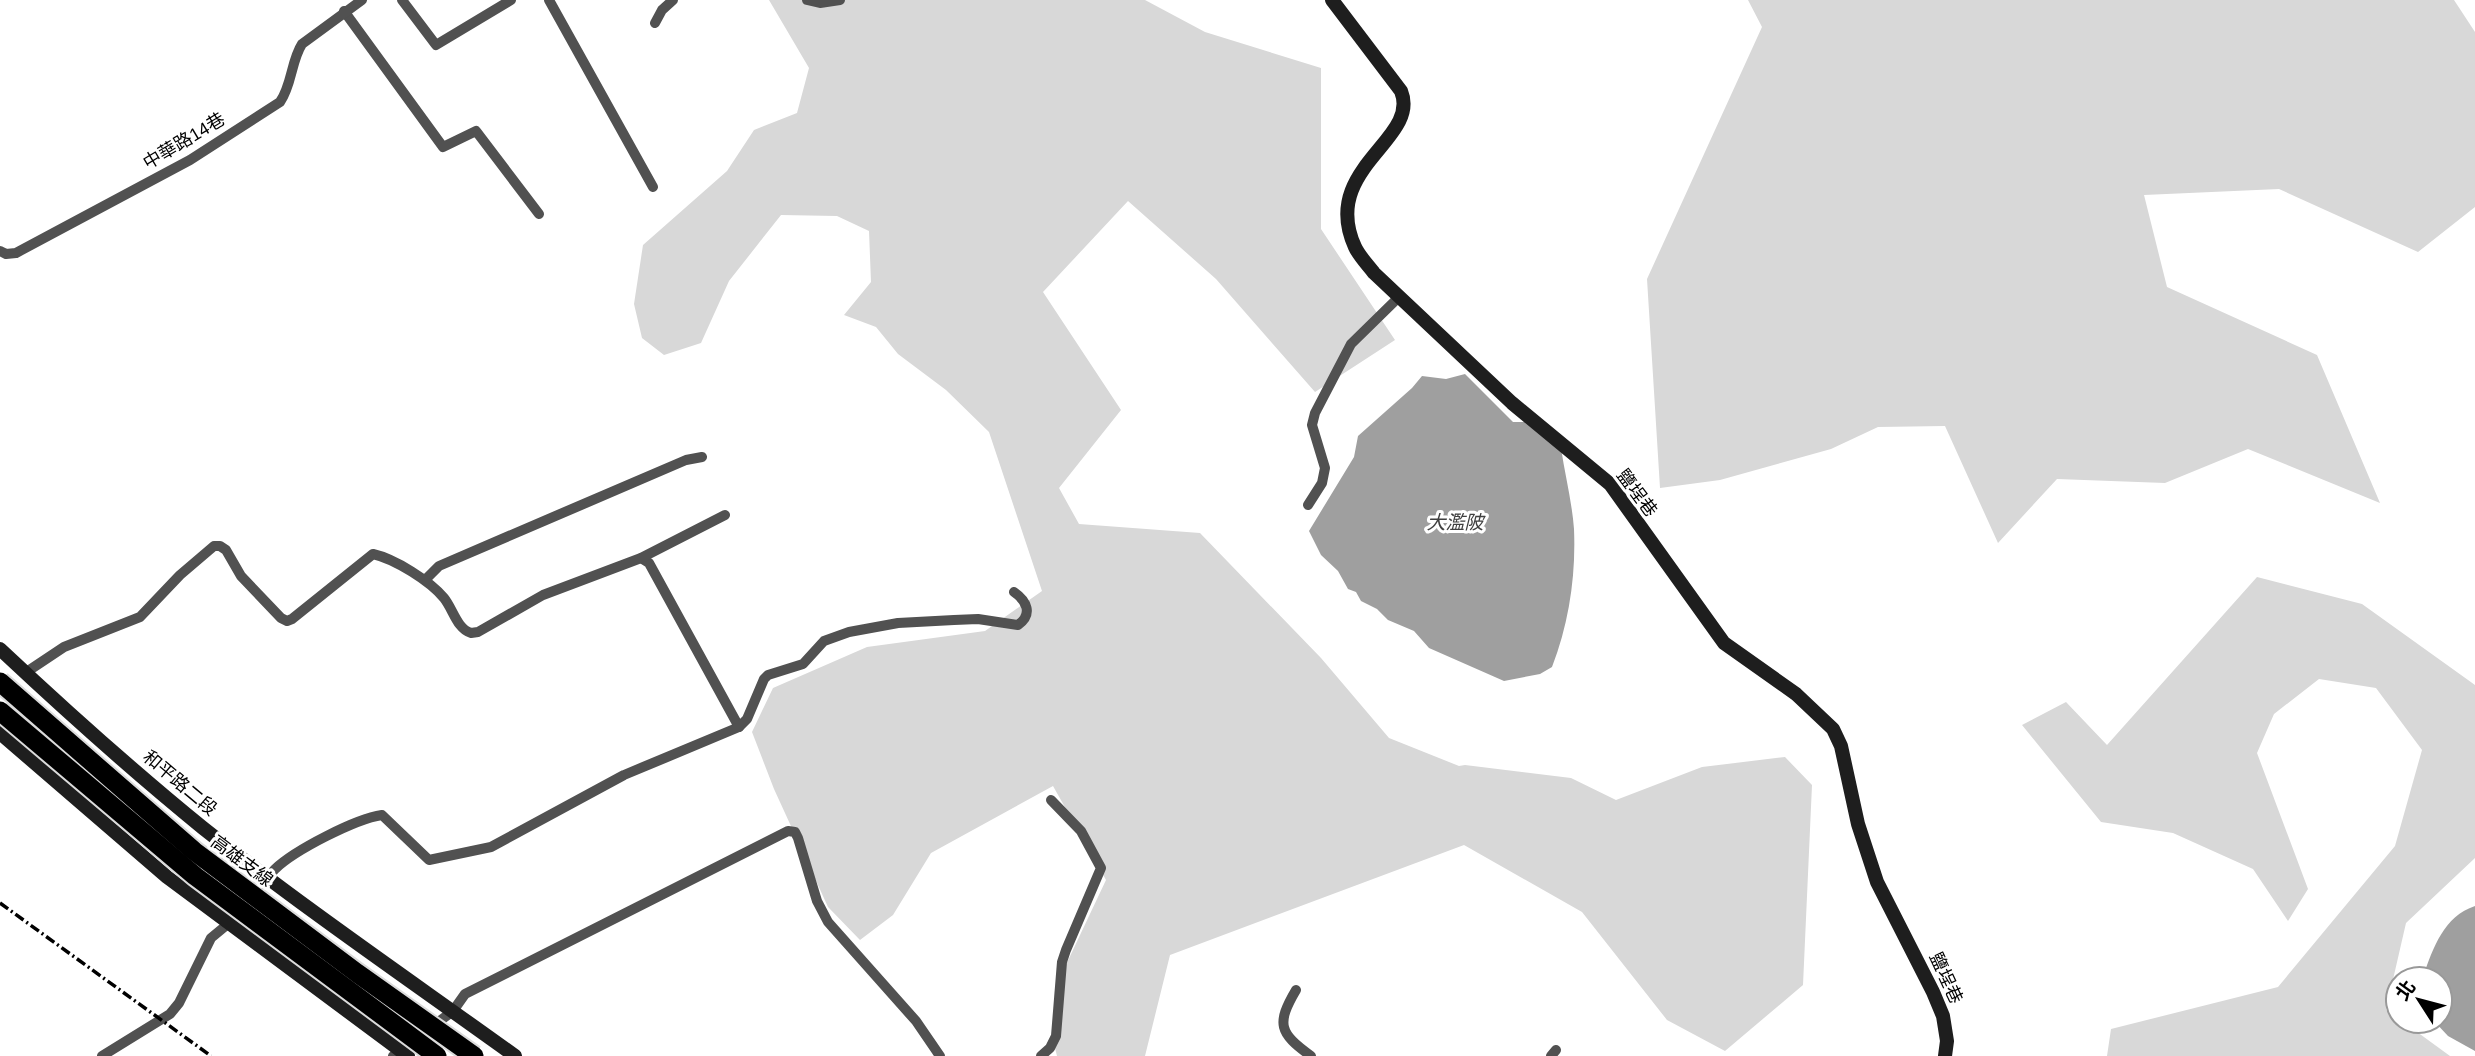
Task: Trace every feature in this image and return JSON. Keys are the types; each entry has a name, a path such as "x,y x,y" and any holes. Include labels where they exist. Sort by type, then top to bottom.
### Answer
{"highway":[{"name":"高雄支線","path":"0,682 194,851 357,973 474,1056"},
{"path":"0,711 195,876 437,1056"}],"street":[{"name":"中華路14巷","path":"0,251 11,255 28,247 190,160 280,102 285,95 302,44 362,0"},
{"path":"402,0 436,45 511,0"},
{"path":"549,0 653,187"},
{"path":"655,23 662,10 673,0"},
{"path":"807,0 820,3 840,0"},
{"name":"鹽埕巷","path":"1332,0 1405,100 1404,113 1388,140 1368,162 1348,199 1347,214 1356,250 1374,273 1512,403 1610,484 1724,643 1796,694 1833,729 1841,746 1858,824 1877,881 1943,1016 1947,1041 1945,1056"},
{"path":"344,11 443,147 476,131 539,214"},
{"path":"1308,505 1322,483 1325,468 1312,425 1315,413 1351,344 1399,297"},
{"path":"425,580 439,566 686,460 702,457"},
{"path":"25,673 64,647 140,617 180,575 214,547 220,546 226,550 242,576 286,621 292,620 373,554 425,580 445,599 463,628 471,633 478,632 543,595 641,558 725,515"},
{"path":"641,558 649,563 739,727"},
{"path":"102,1056 170,1014 185,993 211,938 231,923 277,868 314,844 363,818 382,814 429,860 491,846 624,775 739,727 747,719 764,679 768,675 803,664 824,641 849,632 898,623 978,620 1018,625 1026,616 1027,606 1014,592"},
{"name":"和平路二段","path":"0,649 167,798 268,878 515,1056"},
{"path":"0,733 167,877 400,1054 453,1011 465,994 788,831 795,832 798,838 817,901 828,922 916,1021 940,1056"},
{"path":"1041,1056 1054,1042 1062,962 1101,868 1082,831 1051,800"},
{"path":"1296,990 1283,1012 1284,1029 1293,1041 1311,1056"}],"shaded area":[{"path":"769,0 1145,0 1205,32 1321,68 1321,229 1395,340 1315,392 1216,279 1128,201 1043,292 1121,410 1059,488 1079,524 1200,533 1321,658 1389,738 1459,766 1571,778 1616,800 1702,767 1785,757 1812,785 1803,985 1725,1051 1667,1020 1582,912 1464,845 1170,955 1145,1056 1057,1056 1053,1040 1055,988 1106,880 1053,786 931,853 893,915 860,940 828,907 774,789 752,732 773,688 867,647 985,631 1042,591 989,432 946,390 898,354 876,327 844,315 871,282 869,231 837,216 781,215 729,281 701,343 664,355 642,338 634,304 643,245 727,171 754,130 797,113 809,68"},
{"path":"1748,0 2454,0 2475,32 2475,207 2418,252 2279,189 2144,195 2167,287 2317,355 2380,503 2248,449 2165,483 2057,479 1998,543 1945,426 1878,427 1831,449 1720,480 1660,488 1647,279 1762,27"},
{"path":"2257,577 2362,604 2475,685 2475,858 2406,923 2396,965 2384,965 2384,1035 2421,1035 2450,1056 2107,1056 2111,1029 2278,987 2395,846 2422,750 2376,688 2319,679 2274,714 2257,753 2308,889 2288,921 2253,869 2173,833 2101,822 2022,725 2066,702 2107,745"}],"water":[{"name":"大濫陂","path":"1465,374 1513,422 1529,422 1561,448 1573,519 1574,564 1570,599 1552,667 1540,674 1504,681 1429,648 1414,631 1388,620 1377,609 1361,601 1356,592 1348,589 1338,571 1321,555 1309,531 1354,457 1358,436 1422,376 1446,379"},
{"path":"2475,906 2475,1051 2447,1035 2454,1035 2454,965 2428,965 2441,934 2455,917"}],"railway":[{"path":"0,903 211,1056"}]}
